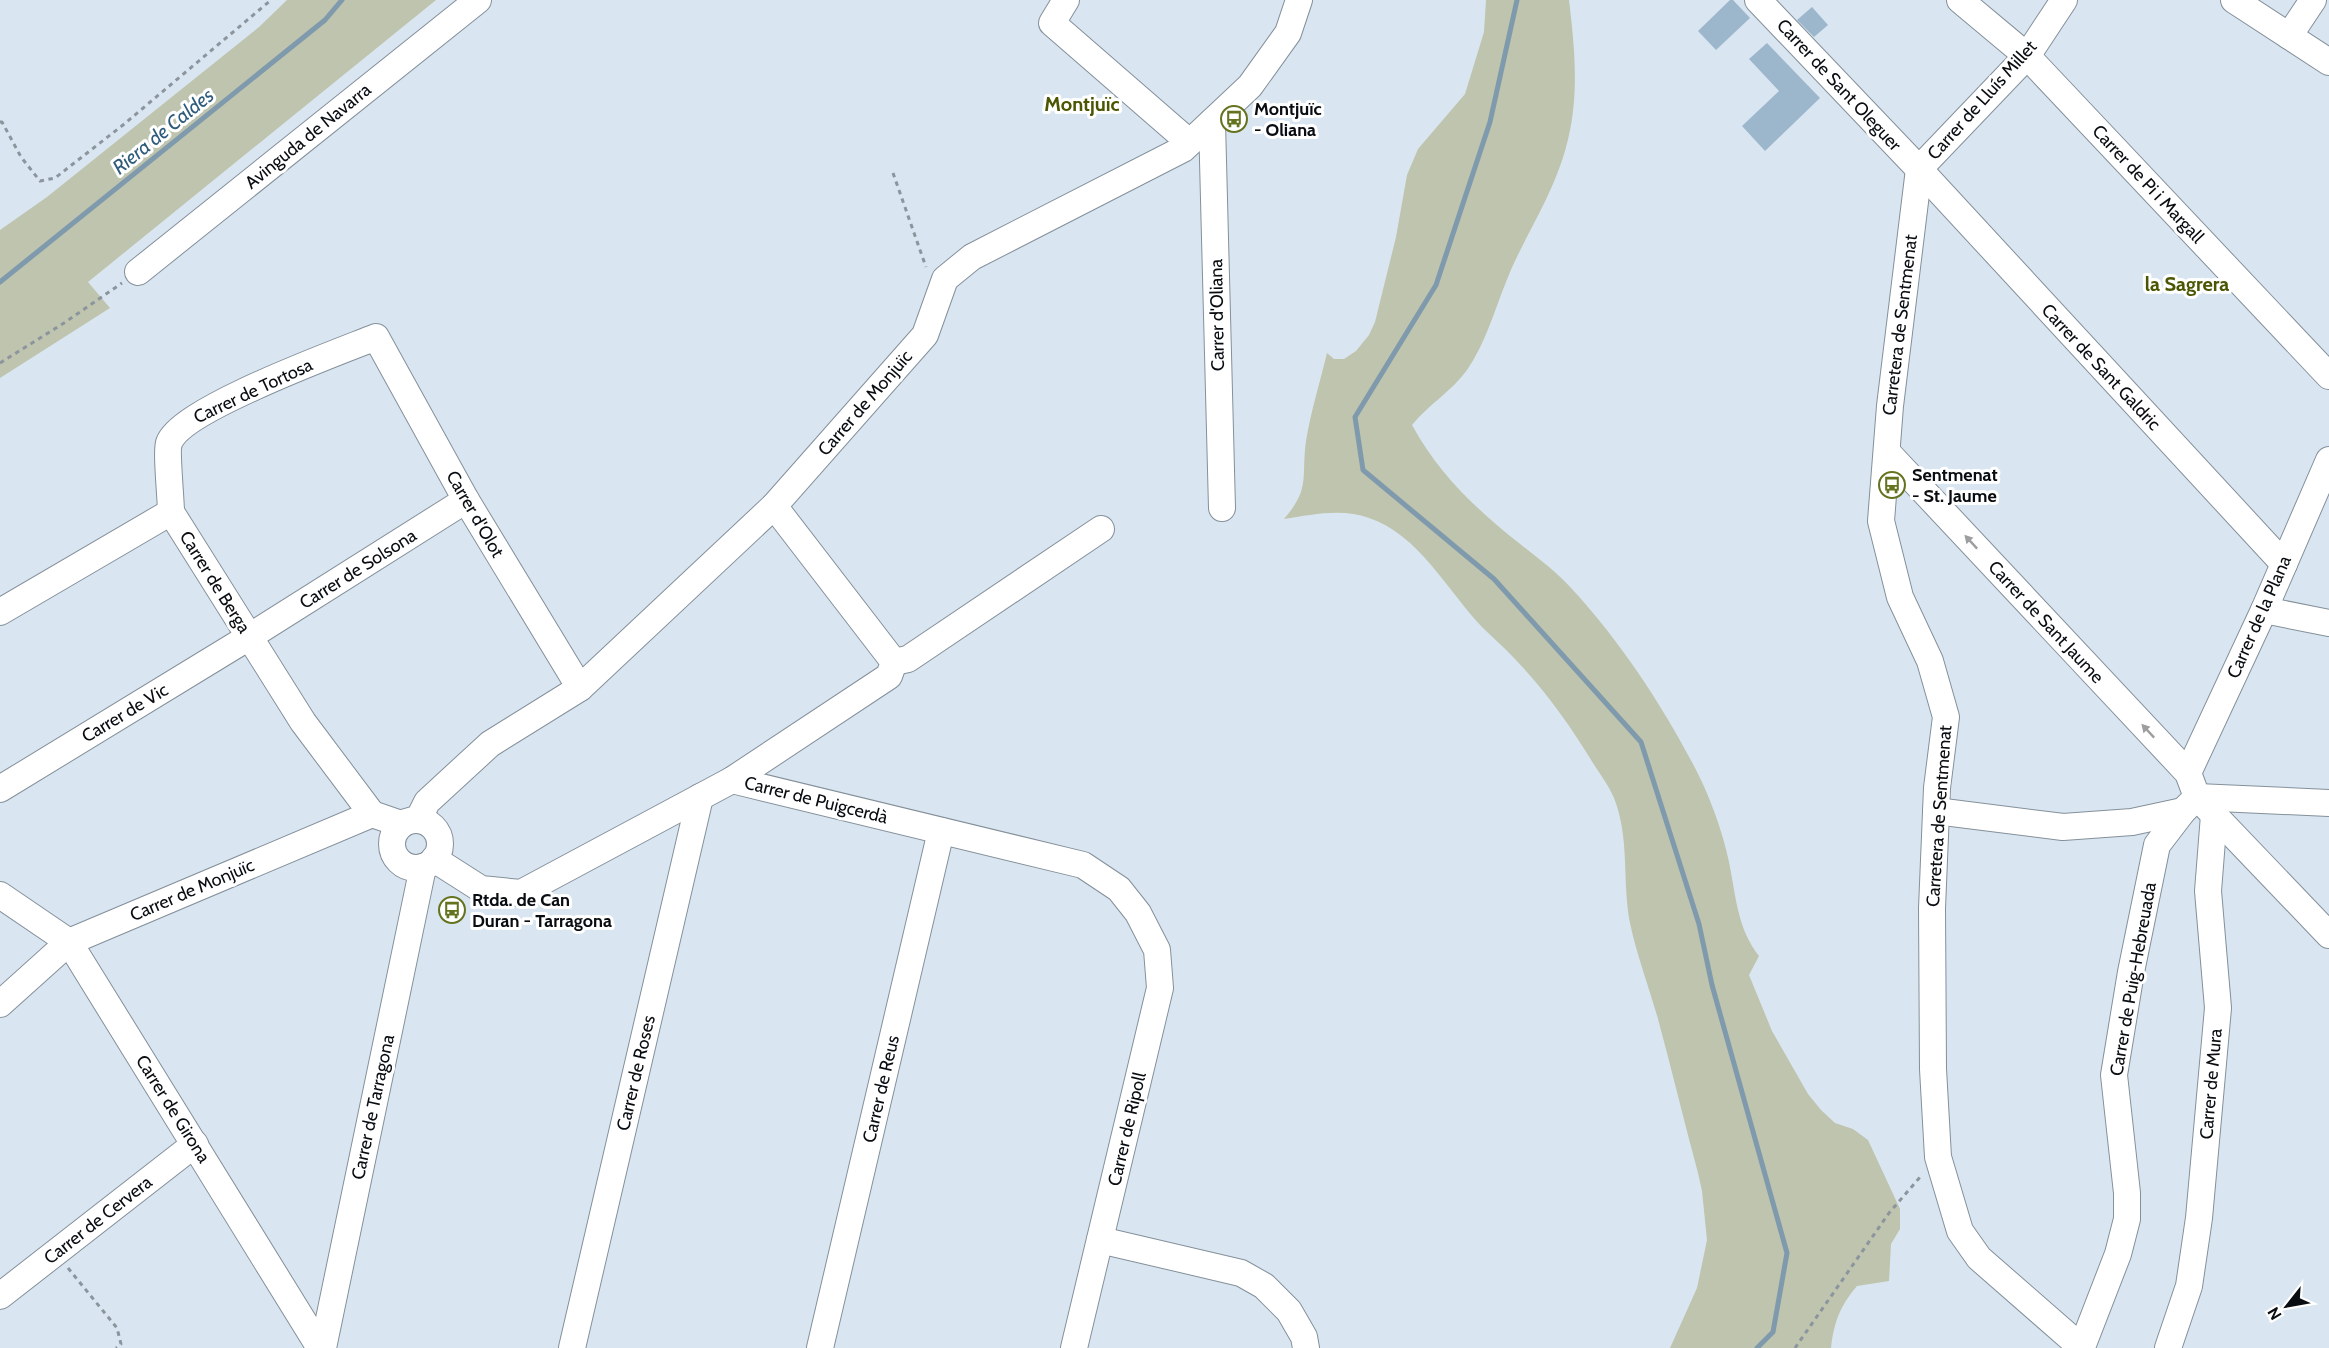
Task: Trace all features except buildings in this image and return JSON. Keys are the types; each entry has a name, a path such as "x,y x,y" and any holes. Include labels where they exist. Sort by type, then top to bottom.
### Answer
{"street":[{"name":"Avinguda de Navarra","path":"138,272 478,0"},
{"path":"1066,0 1052,23 1190,142"},
{"path":"945,279 972,257 1183,149 1250,86 1288,33 1299,0"},
{"name":"Carrer de Pi i Margall","path":"1960,0 2027,56 2329,376"},
{"name":"Carrer de Lluís Millet","path":"1919,169 2027,56 2064,0"},
{"path":"2234,0 2329,62"},
{"path":"2289,36 2313,0"},
{"name":"Carrer de Sant Oleguer","path":"1772,5 1919,169"},
{"name":"Carrer d'Oliana","path":"1212,122 1222,507"},
{"name":"Carretera de Sentmenat","path":"1919,169 1890,406 1881,521 1900,597 1930,661 1946,717 1936,811 1932,908 1933,1069 1938,1157 1960,1231 1979,1258 2082,1348"},
{"name":"Carrer de Sant Galdric","path":"1919,169 2284,564"},
{"name":"Carrer de Monjuïc","path":"410,822 427,802 490,744 580,688 774,506 925,335 945,279"},
{"name":"Carrer d'Olot","path":"376,337 466,500 580,688"},
{"name":"Carrer de Tortosa","path":"171,512 169,443 185,423 251,388 376,337"},
{"name":"Carrer de Sant Jaume","path":"1887,452 2188,773 2198,808"},
{"name":"Carrer de la Plana","path":"2188,773 2264,610 2329,460"},
{"name":"Carrer de Solsona","path":"249,637 466,500"},
{"path":"774,506 894,662"},
{"name":"Carrer de Berga","path":"0,612 171,512 303,722 372,814"},
{"path":"894,662 908,659 1101,529"},
{"path":"2264,610 2329,623"},
{"name":"Carrer de Vic","path":"0,789 249,637"},
{"path":"732,780 889,676 894,662"},
{"name":"Carrer de Puigcerdà","path":"428,863 481,889 521,893 732,780 1083,865 1119,889 1138,913"},
{"name":"Carrer de Roses","path":"572,1348 700,797"},
{"path":"1936,811 2063,827 2132,822 2198,808 2329,803"},
{"path":"2198,808 2329,935"},
{"name":"Carrer de Puig-Hebreuada","path":"2082,1348 2118,1254 2127,1220 2127,1193 2114,1075 2131,972 2157,845 2198,808"},
{"name":"Carrer de Mura","path":"2168,1348 2189,1286 2197,1230 2218,1008 2198,808"},
{"path":"372,814 432,826 440,843 428,863 410,867 396,858 392,842 395,830 410,822"},
{"name":"Carrer de Monjuïc","path":"0,1004 69,942 372,814"},
{"name":"Carrer de Reus","path":"820,1348 941,831"},
{"name":"Carrer de Tarragona","path":"322,1348 428,863"},
{"name":"Carrer de Girona","path":"0,895 69,942 322,1348"},
{"name":"Carrer de Ripoll","path":"1074,1348 1160,988 1156,950 1138,913"},
{"name":"Carrer de Cervera","path":"0,1296 195,1144"},
{"path":"1100,1240 1241,1272 1264,1286 1289,1311 1304,1337 1306,1348"}],"path":[{"path":"0,122 21,157 40,181 55,178 123,125 271,0"},
{"path":"893,173 928,270 945,279"},
{"path":"0,363 64,323 138,272"},
{"path":"1795,1348 1889,1213 1938,1157"},
{"path":"55,1253 117,1328 121,1344 116,1348"}],"green space":[{"path":"287,0 436,0 88,282 110,308 0,378 0,230 47,197 259,27"},
{"path":"1486,0 1569,0 1575,71 1568,138 1553,184 1511,269 1479,350 1461,378 1412,425 1455,485 1495,523 1550,568 1590,609 1623,651 1653,695 1693,764 1723,837 1742,923 1759,956 1749,975 1772,1031 1808,1094 1821,1110 1835,1123 1853,1129 1868,1140 1900,1209 1900,1229 1891,1244 1889,1281 1857,1286 1846,1300 1839,1315 1831,1348 1670,1348 1697,1288 1707,1240 1702,1191 1663,1038 1630,923 1622,829 1612,794 1547,695 1469,613 1431,565 1403,537 1369,518 1348,513 1326,513 1284,519 1302,490 1308,430 1327,353 1334,359 1344,359 1356,351 1369,335 1375,322 1396,237 1407,175 1418,149 1465,94 1484,32"}],"waterway":[{"name":"Riera de Caldes","path":"0,282 325,20 342,0"},
{"path":"1517,0 1490,122 1436,285 1355,417 1363,470 1494,579 1641,742 1699,924 1712,985 1787,1253 1773,1332 1757,1348"}],"place":[{"name":"Montjuïc - Oliana","path":"1234,119"},
{"name":"Sentmenat - St. Jaume","path":"1892,485"},
{"name":"Rtda. de Can Duran - Tarragona","path":"452,910"}],"district":[{"name":"Montjuïc","path":"1082,104"},
{"name":"la Sagrera","path":"2187,284"}]}
